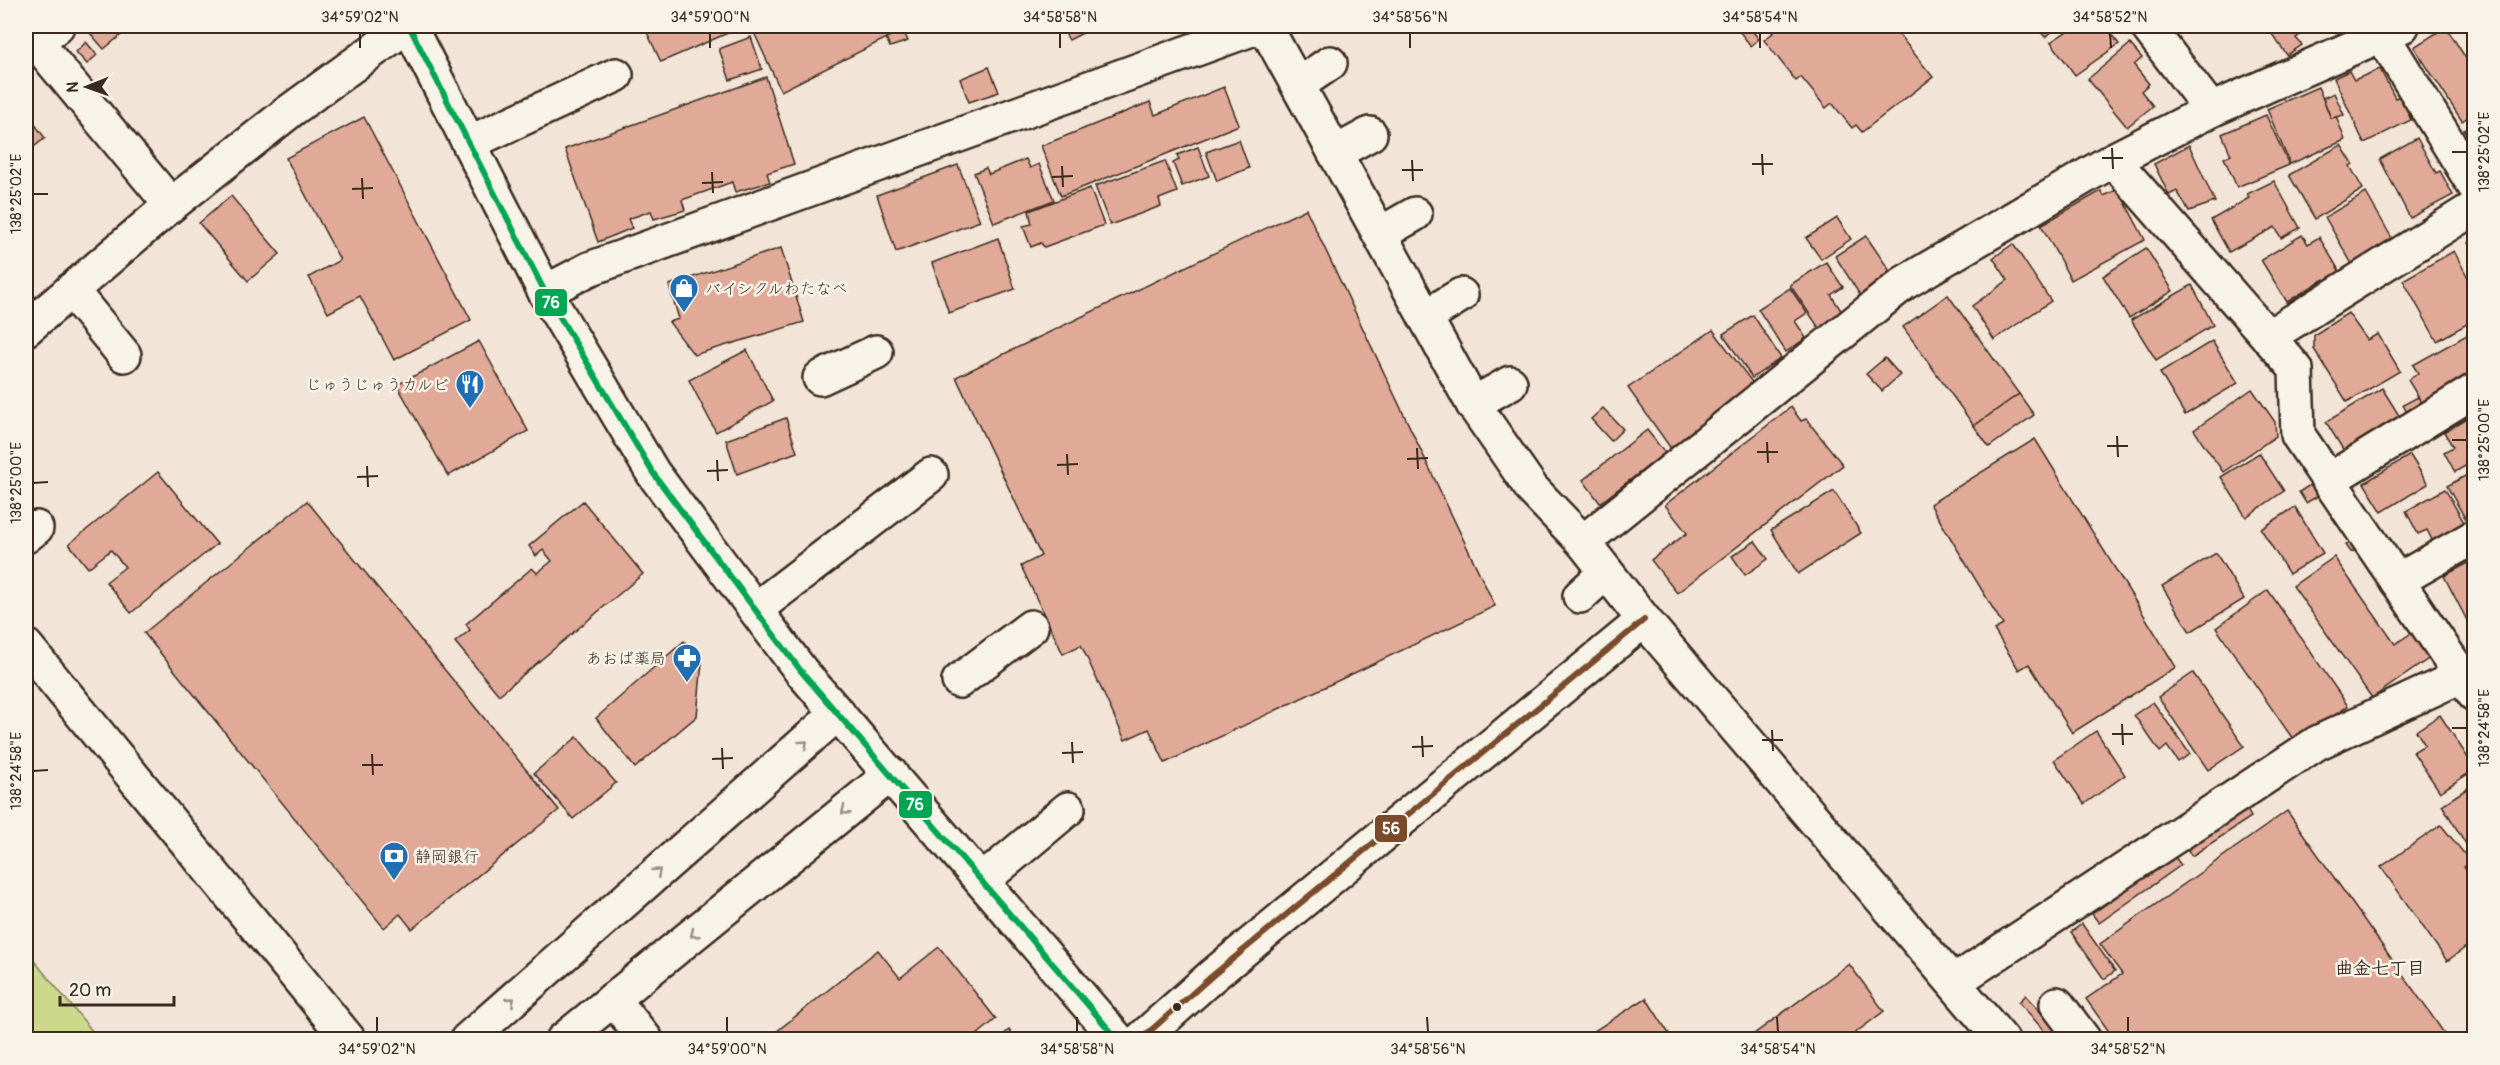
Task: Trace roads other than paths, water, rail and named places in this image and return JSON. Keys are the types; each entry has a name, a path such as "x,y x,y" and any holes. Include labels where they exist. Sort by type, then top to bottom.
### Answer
{"street":[{"path":"26,329 82,275 171,205 285,105 408,26 545,292 653,473 801,671 1118,1040"},
{"path":"545,292 589,269 1262,26 1298,85 1473,404 1532,489 1583,542 1644,620 1723,694 1843,834 1903,905 1954,982 2002,1040"},
{"path":"2147,26 2211,110"},
{"path":"1583,542 1821,365 1904,283 2113,160 2211,110 2392,30 2475,185"},
{"path":"40,33 119,122 171,205"},
{"path":"1298,85 1330,63"},
{"path":"469,143 616,75"},
{"path":"1335,153 1370,134"},
{"path":"1954,982 2317,743 2470,680 2397,581 2298,435 2296,369 2113,160"},
{"path":"2268,337 2475,208"},
{"path":"1380,234 1415,214"},
{"path":"82,275 124,355"},
{"path":"1425,317 1461,295"},
{"path":"820,378 876,352"},
{"path":"1473,404 1510,383"},
{"path":"2329,480 2475,391"},
{"path":"756,609 932,476"},
{"path":"2397,581 2475,537"},
{"path":"1580,596 1606,572"},
{"path":"1140,1040 1212,976 1644,620"},
{"path":"959,681 1030,627"},
{"path":"26,646 349,1040"},
{"path":"467,1040 838,713"},
{"path":"563,1040 891,774"},
{"path":"982,881 1068,809"},
{"path":"613,999 646,1040"},
{"path":"2057,1004 2084,1040"}],"place":[{"name":"バイシクルわたなべ","path":"684,314"},
{"name":"じゅうじゅうカルビ","path":"470,410"},
{"name":"あおば薬局","path":"687,684"},
{"name":"静岡銀行","path":"394,882"}],"district":[{"name":"曲金七丁目","path":"2380,968"}]}
